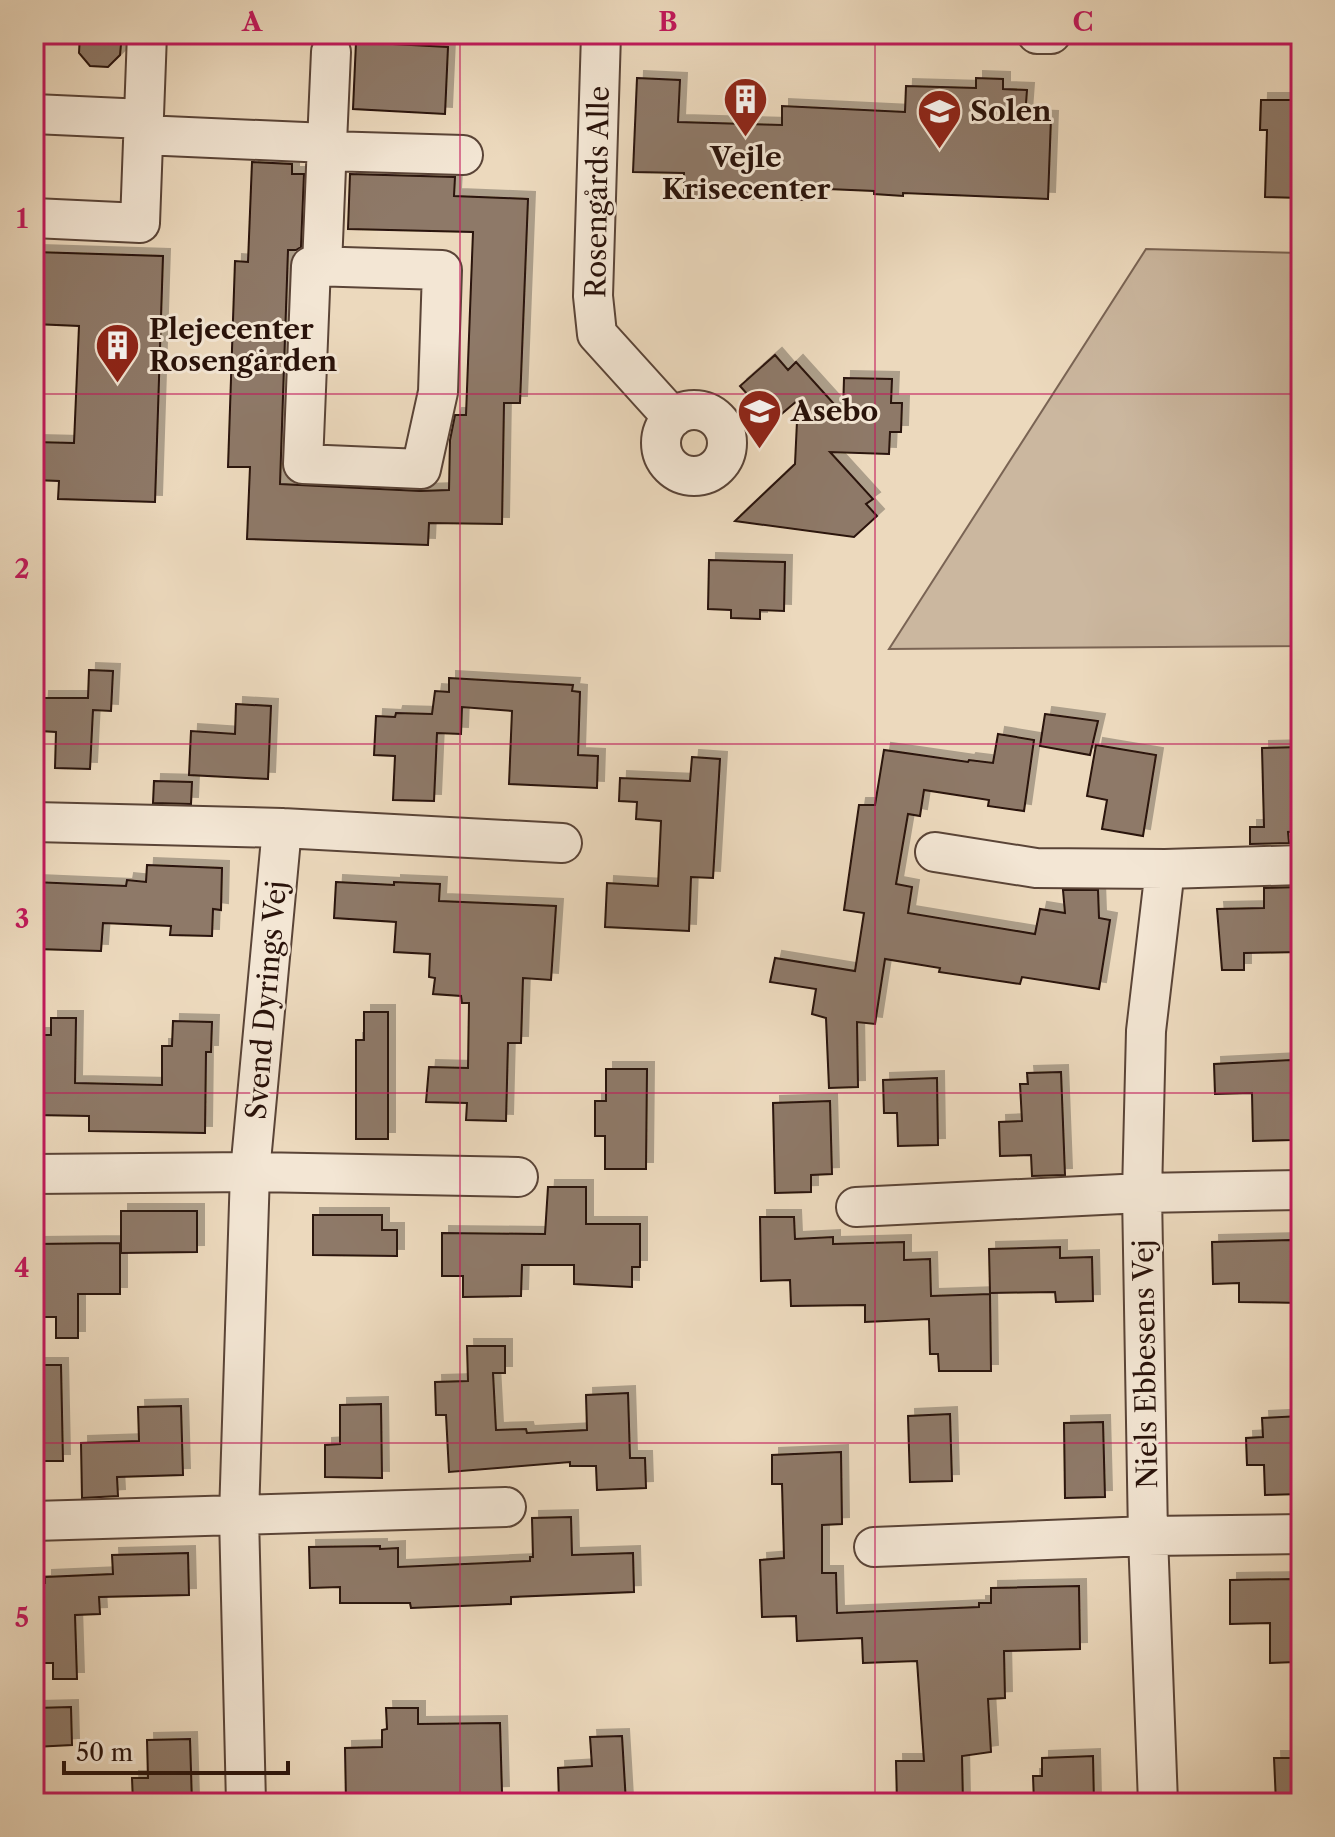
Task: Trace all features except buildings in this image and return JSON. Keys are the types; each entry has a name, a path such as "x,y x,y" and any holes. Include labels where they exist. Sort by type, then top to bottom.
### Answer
{"street":[{"path":"34,218 140,223 147,34"},
{"name":"Rosengårds Alle","path":"601,34 593,296 597,334 673,418"},
{"path":"1037,34 1051,34"},
{"path":"322,266 331,52"},
{"path":"34,114 327,147 463,155"},
{"path":"311,266 322,266 442,270 438,392 421,469 303,464 311,266"},
{"path":"34,822 282,828 562,843"},
{"name":"Svend Dyrings Vej","path":"246,1803 239,1516 250,1172 282,828"},
{"path":"935,852 1036,868 1165,869 1301,865"},
{"name":"Niels Ebbesens Vej","path":"1158,1803 1148,1536 1142,1193 1146,1031 1165,869"},
{"path":"34,1174 250,1172 518,1177"},
{"path":"856,1207 1142,1193 1301,1190"},
{"path":"34,1521 506,1507"},
{"path":"874,1547 1148,1536 1301,1534"}],"shaded area":[{"path":"1146,249 1301,253 1301,646 889,649"}],"place":[{"name":"Vejle Krisecenter","path":"746,139"},
{"name":"Solen","path":"939,150"},
{"name":"Plejecenter Rosengården","path":"118,384"},
{"name":"Asebo","path":"760,450"}]}
